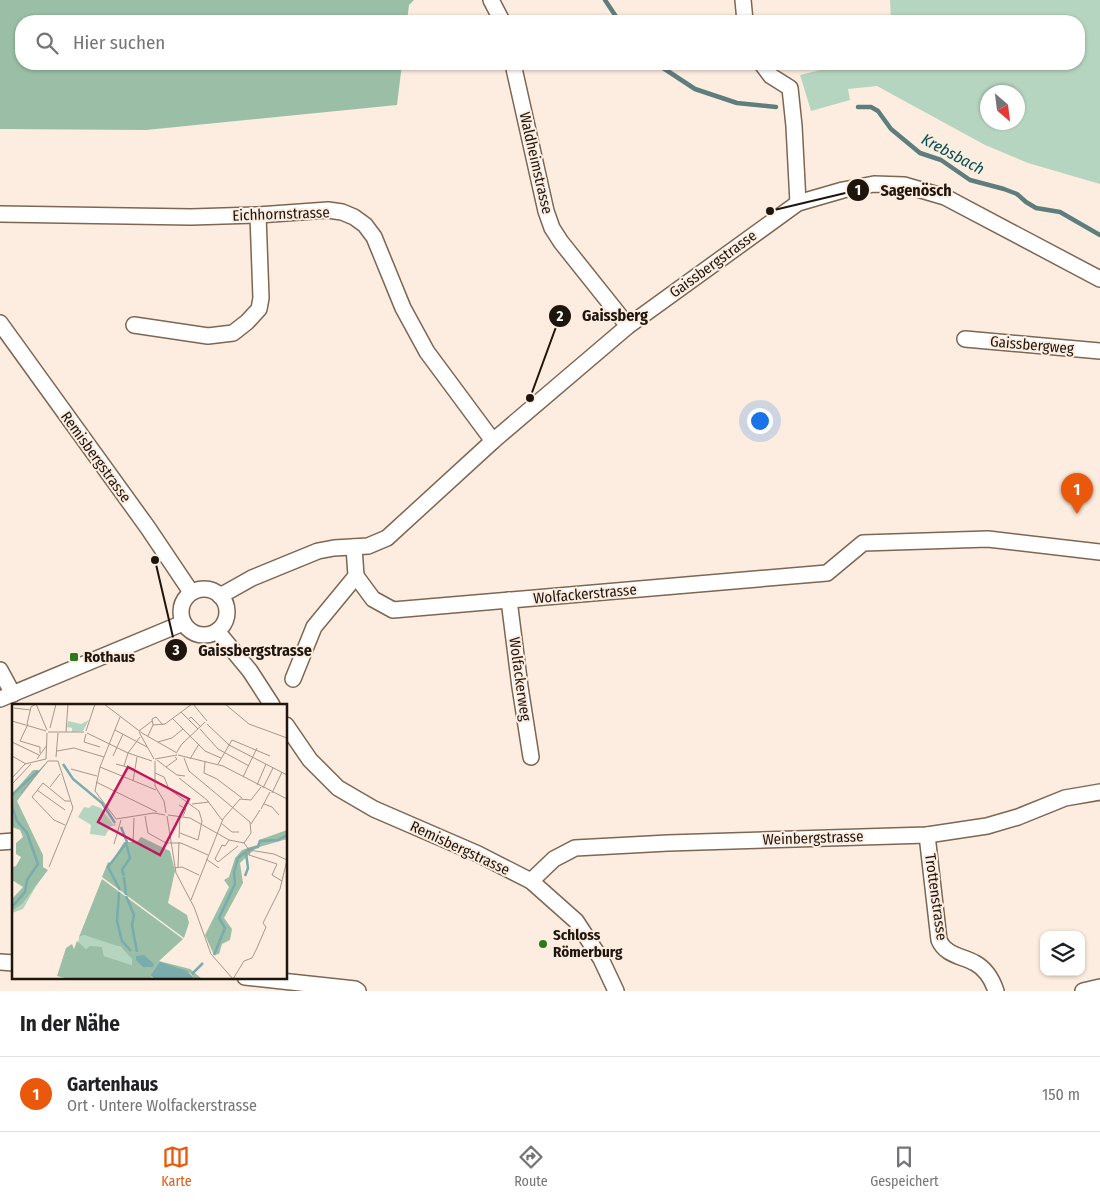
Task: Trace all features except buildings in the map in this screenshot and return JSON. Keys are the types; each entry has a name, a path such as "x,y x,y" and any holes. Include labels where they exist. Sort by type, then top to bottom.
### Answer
{"street":[{"path":"491,0 499,15"},
{"path":"743,0 745,15"},
{"name":"Waldheimstrasse","path":"514,70 546,212 552,228 628,326"},
{"path":"766,70 771,76 790,88 798,203"},
{"name":"Gaissbergstrasse","path":"220,596 252,578 318,551 334,548 354,548 375,544 387,538 493,441 628,326 798,203 843,190 874,184 904,185 945,197 1100,279"},
{"name":"Eichhornstrasse","path":"0,214 190,217 258,216 328,210 342,212 354,217 365,225 374,237 403,308 427,352 493,441"},
{"path":"134,325 208,336 233,332 247,322 259,309 261,298 258,216"},
{"name":"Remisbergstrasse","path":"0,323 148,528 191,592"},
{"name":"Gaissbergweg","path":"965,339 1100,351"},
{"name":"Wolfackerstrasse","path":"356,576 373,598 393,610 827,573 863,543 988,539 1100,552"},
{"path":"293,679 314,627 356,576 354,548"},
{"path":"198,589 206,589 214,591 220,596 225,602 227,610 223,625 217,630 208,634 199,634 190,630 183,623 180,615 181,606 191,592 198,589"},
{"name":"Wolfackerweg","path":"509,600 520,687 532,757"},
{"path":"0,670 7,697 183,623"},
{"path":"217,630 250,671 271,704"},
{"name":"Remisbergstrasse","path":"288,727 310,760 338,788 374,808 478,854 530,881 576,921 601,959 616,991"},
{"name":"Weinbergstrasse","path":"530,881 554,860 574,848 668,843 927,835 987,826 1018,817 1065,798 1100,792"},
{"name":"Trottenstrasse","path":"927,835 941,946 946,951 976,963 985,971 996,991"},
{"path":"254,978 355,989 358,991"},
{"path":"1083,991 1100,988"}],"green space":[{"path":"0,0 414,0 409,5 408,15 15,15 15,70 401,70 397,105 146,130 0,129"},
{"path":"890,0 1100,0 1100,184 1028,163 985,145 877,86 848,89 850,100 811,111 800,75 820,70 1085,70 1085,15 891,15"}],"waterway":[{"path":"605,0 615,15"},
{"path":"666,70 695,89 737,103 776,107"},
{"name":"Krebsbach","path":"858,107 871,107 878,111 891,129 920,153 941,160 970,180 1017,194 1036,208 1060,212 1100,235"}],"place":[{"name":"Sagenösch","path":"770,211"},
{"name":"Gaissberg","path":"530,398"},
{"name":"Gartenhaus","path":"1077,514"},
{"name":"Gaissbergstrasse","path":"155,560"},
{"name":"Rothaus","path":"74,657"},
{"name":"Schloss Römerburg","path":"543,944"}]}
